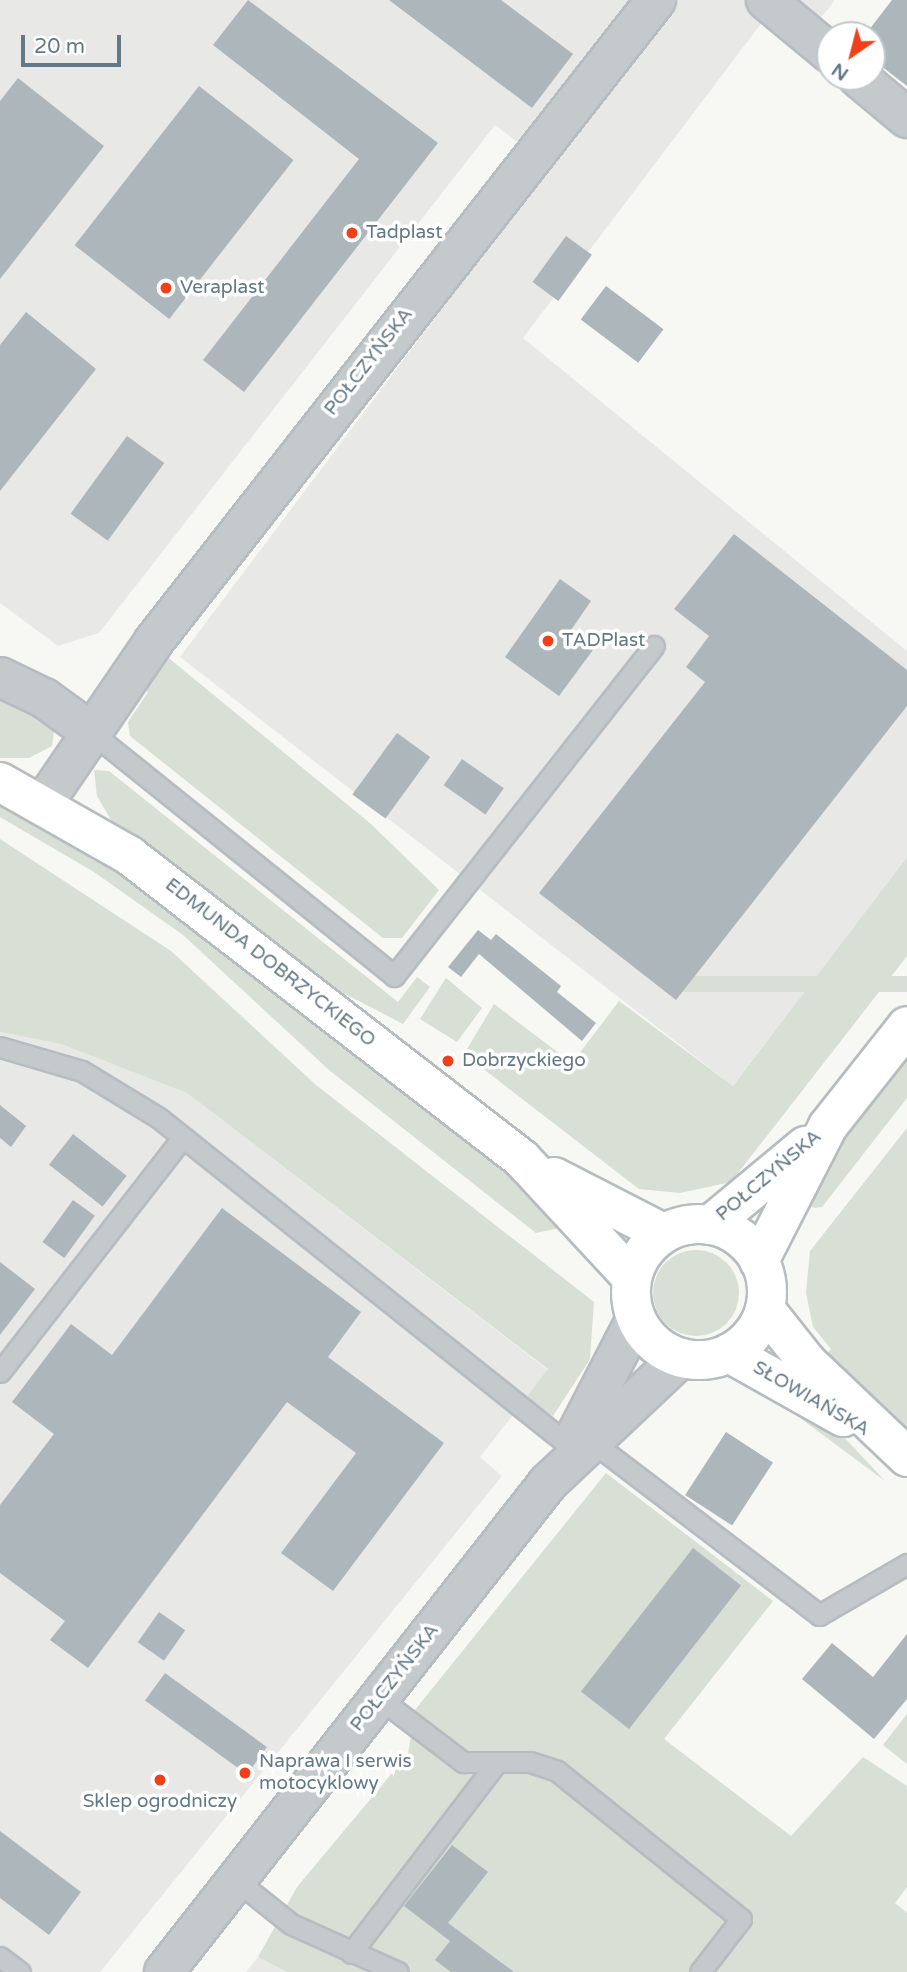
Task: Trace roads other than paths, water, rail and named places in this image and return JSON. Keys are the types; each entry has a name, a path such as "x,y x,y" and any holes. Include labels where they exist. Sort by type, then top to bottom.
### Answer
{"main road":[{"name":"EDMUNDA DOBRZYCKIEGO","path":"0,782 43,804 130,856 527,1163 632,1278"},
{"name":"POŁCZYŃSKA","path":"759,1261 828,1126 907,1026"},
{"name":"POŁCZYŃSKA","path":"709,1225 828,1126"},
{"name":"EDMUNDA DOBRZYCKIEGO","path":"527,1163 663,1233"},
{"path":"709,1225 742,1240 759,1261 765,1309 754,1332 729,1353 680,1358 654,1343 636,1320 632,1278 643,1252 663,1233 709,1225"},
{"name":"SŁOWIAŃSKA","path":"765,1309 899,1451"},
{"name":"SŁOWIAŃSKA","path":"729,1353 899,1451"}],"street":[{"name":"POŁCZYŃSKA","path":"43,804 91,732 338,400 656,0"},
{"path":"766,0 816,41"},
{"path":"875,91 907,118"},
{"path":"0,677 44,698 91,732"},
{"name":"POŁCZYŃSKA","path":"580,1443 636,1320"},
{"name":"POŁCZYŃSKA","path":"164,1972 580,1443 680,1358"}],"lane":[{"path":"91,732 394,976 654,646"},
{"path":"0,1047 82,1070 182,1138 580,1443 819,1615 907,1564"},
{"path":"0,1373 182,1138"},
{"path":"379,1698 463,1762 494,1766 530,1762 557,1772 741,1919 701,1972"},
{"path":"351,1953 494,1766"},
{"path":"236,1880 291,1924 398,1972"},
{"path":"0,1957 20,1972"}],"place":[{"name":"Tadplast","path":"352,233"},
{"name":"Veraplast","path":"166,288"},
{"name":"TADPlast","path":"548,641"},
{"name":"Dobrzyckiego","path":"448,1061"},
{"name":"Naprawa I serwis motocyklowy","path":"245,1773"},
{"name":"Sklep ogrodniczy","path":"160,1780"}]}
